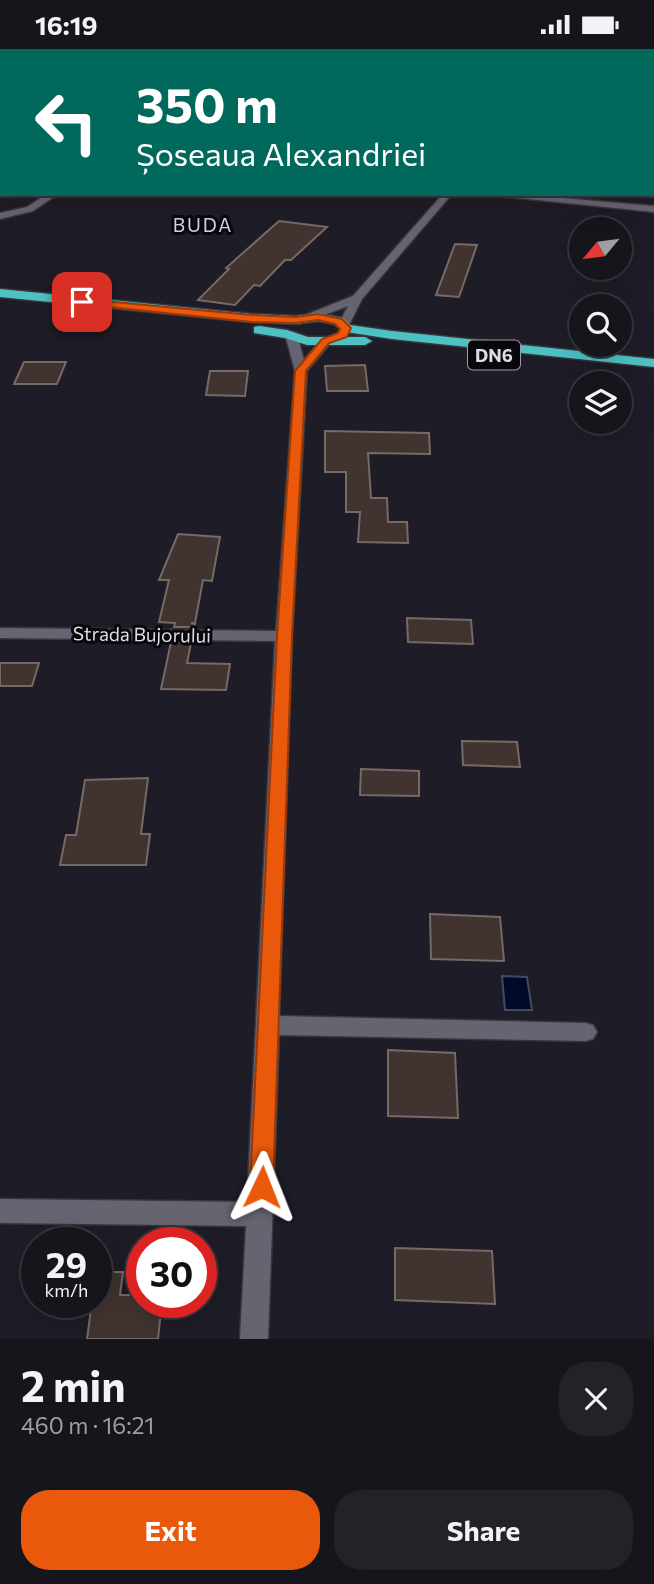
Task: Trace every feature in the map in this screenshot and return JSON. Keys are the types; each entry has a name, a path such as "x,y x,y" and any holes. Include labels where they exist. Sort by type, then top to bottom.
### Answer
{"highway":[{"name":"DN6","path":"0,293 201,314 329,319 345,327 654,363"},
{"name":"DN6","path":"0,300 290,336 307,341 330,340 654,372"},
{"path":"290,336 286,327 302,319"},
{"path":"330,340 343,335 345,327"}],"street":[{"path":"0,216 30,209 51,196"},
{"path":"345,327 357,298 446,196"},
{"path":"505,196 654,209"},
{"path":"302,319 357,298"},
{"path":"254,1339 284,636 301,371 290,336"},
{"path":"301,371 330,340"},
{"name":"Strada Bujorului","path":"0,632 284,636"},
{"path":"268,1025 585,1032"},
{"path":"0,1211 261,1214"}],"water":[{"path":"502,976 527,977 532,1010 505,1010"}],"building":[{"path":"279,221 327,227 291,260 285,260 260,286 254,285 235,305 198,300 229,269 226,268"},
{"path":"455,244 477,245 459,297 436,295"},
{"path":"24,362 66,362 57,384 14,384"},
{"path":"365,365 368,391 327,391 325,366"},
{"path":"210,371 248,371 245,396 206,395"},
{"path":"325,431 429,433 430,454 368,453 371,498 387,498 388,522 407,522 408,543 358,542 360,512 346,512 346,472 325,472"},
{"path":"178,534 220,537 212,581 203,580 195,623 191,623 195,624 194,627 174,627 175,623 159,622 169,580 159,580"},
{"path":"407,618 471,620 473,644 408,642"},
{"path":"171,642 191,643 187,663 230,664 226,690 161,689"},
{"path":"0,663 39,663 32,686 0,686"},
{"path":"462,741 517,742 520,767 463,765"},
{"path":"361,769 419,771 419,796 360,795"},
{"path":"148,778 141,834 150,834 146,865 60,865 66,835 76,835 85,780"},
{"path":"430,914 500,917 504,961 431,959"},
{"path":"388,1050 455,1053 458,1118 388,1116"},
{"path":"395,1248 492,1251 495,1304 395,1300"},
{"path":"112,1272 123,1272 120,1295 126,1295 126,1318 160,1318 158,1339 87,1339 90,1318 112,1318"}],"district":[{"name":"BUDA","path":"203,224"}],"route":[{"path":"82,302 252,319 296,320 318,317 338,321 346,328 343,335 326,341 301,371 284,636 262,1187"}]}
